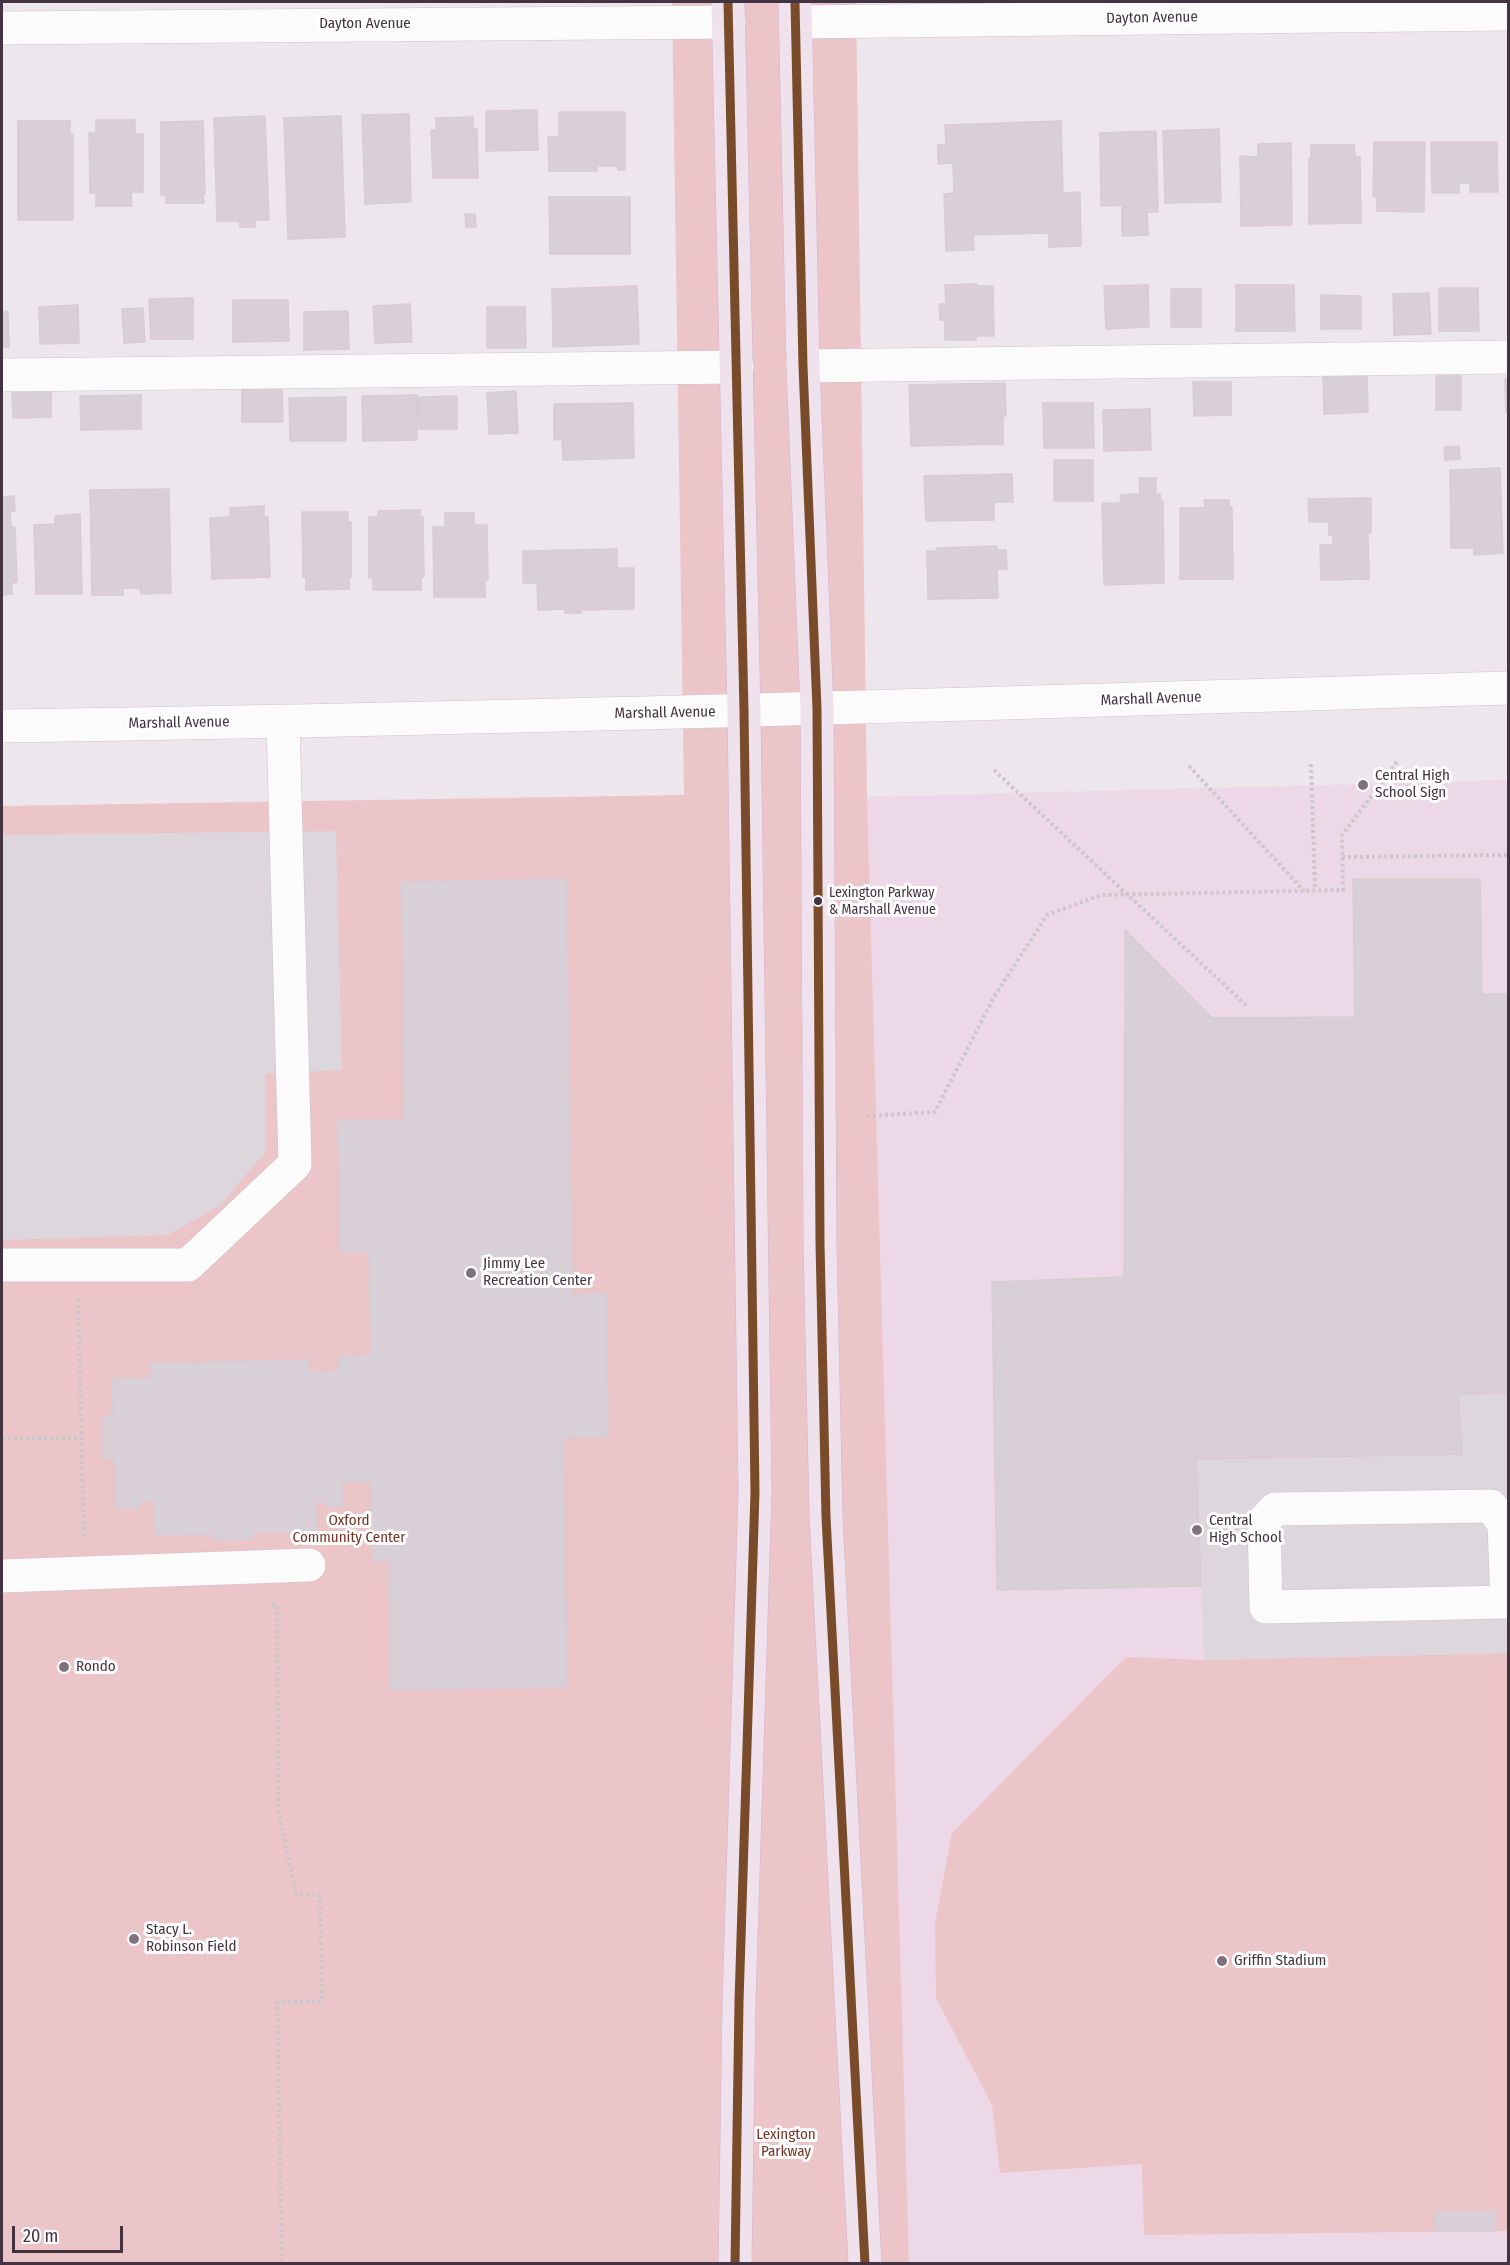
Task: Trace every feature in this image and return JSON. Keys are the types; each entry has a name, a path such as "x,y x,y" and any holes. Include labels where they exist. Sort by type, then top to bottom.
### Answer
{"main road":[{"path":"729,12 744,711 754,1492 739,2002 735,2264"},
{"path":"795,12 803,366 817,709 820,1231 826,1517 866,2264"}],"street":[{"name":"Dayton Avenue","path":"795,12 1018,10 1509,14"},
{"name":"Dayton Avenue","path":"2,28 729,12"},
{"path":"803,366 1509,357"},
{"path":"2,375 737,367"},
{"name":"Marshall Avenue","path":"2,726 744,711 1509,688"},
{"path":"2,1265 188,1265 295,1164 283,722"},
{"path":"1491,1506 1504,1524 1508,1602 1266,1607 1264,1521 1275,1509 1491,1506"},
{"path":"2,1576 309,1565"}],"path":[{"path":"867,1116 935,1112 994,997 1047,915 1101,895 1343,890 1342,835 1397,762"},
{"path":"1311,764 1315,890"},
{"path":"1189,766 1304,891"},
{"path":"994,770 1247,1006"},
{"path":"1342,857 1509,855"},
{"path":"78,1298 86,1573"},
{"path":"2,1438 81,1438"},
{"path":"265,1605 277,1605 278,1808 296,1894 320,1896 322,2001 277,2003 282,2264"}],"shaded area":[{"name":"Central High School","path":"1508,780 1508,2263 905,2263 867,797"},
{"path":"336,831 342,1070 266,1074 266,1151 221,1205 168,1235 2,1240 2,835"},
{"path":"1508,1393 1508,1653 1204,1660 1196,1459 1461,1454 1458,1394"}],"green space":[{"name":"Oxford Community Center","path":"672,2 856,2 867,797 909,2263 2,2263 2,806 684,795"},
{"name":"Griffin Stadium","path":"1508,1653 1508,2231 1144,2235 1142,2164 1000,2173 992,2105 936,1998 935,1923 952,1833 1126,1657 1204,1660"}],"building":[{"path":"537,110 538,150 486,151 486,111"},
{"path":"559,112 625,112 625,170 618,170 618,166 597,166 597,171 549,171 548,137 559,137"},
{"path":"409,114 411,202 365,204 362,115"},
{"path":"265,116 269,220 255,220 255,227 240,227 240,221 217,221 214,118"},
{"path":"341,116 345,237 288,239 284,118"},
{"path":"473,117 473,129 477,129 478,178 433,178 431,130 436,130 436,118"},
{"path":"96,120 135,120 135,134 143,134 143,192 131,192 132,206 96,206 96,193 90,193 89,133 96,133"},
{"path":"18,121 70,121 70,134 73,134 73,220 18,220"},
{"path":"203,121 204,203 166,203 166,195 161,195 161,122"},
{"path":"1061,121 1063,193 1080,192 1081,246 1049,247 1049,233 973,235 974,250 946,251 944,194 954,193 953,163 938,164 938,145 946,145 945,125"},
{"path":"1219,129 1221,202 1165,203 1163,131"},
{"path":"1156,131 1158,212 1147,212 1148,235 1122,236 1122,205 1101,206 1100,133"},
{"path":"1374,142 1425,142 1424,212 1377,211 1377,197 1373,196"},
{"path":"1431,142 1497,142 1498,192 1470,192 1470,183 1459,183 1459,193 1432,193"},
{"path":"1291,143 1292,225 1241,226 1240,156 1258,157 1258,144"},
{"path":"1311,145 1354,145 1355,157 1360,157 1361,223 1309,224"},
{"path":"549,197 630,197 630,254 550,254"},
{"path":"465,214 475,214 476,227 466,227"},
{"path":"977,284 977,286 993,286 994,336 976,336 976,340 945,340 945,320 940,320 939,304 946,304 945,285"},
{"path":"1148,285 1149,327 1106,329 1104,286"},
{"path":"1236,285 1294,285 1295,331 1236,331"},
{"path":"637,286 639,344 553,347 552,289"},
{"path":"1439,288 1478,288 1479,331 1439,331"},
{"path":"1171,289 1201,289 1201,327 1171,327"},
{"path":"1429,293 1431,334 1394,335 1393,294"},
{"path":"1321,295 1361,296 1361,329 1321,329"},
{"path":"193,298 193,339 151,339 149,299"},
{"path":"233,300 288,300 289,341 233,342"},
{"path":"410,304 412,342 375,343 373,306"},
{"path":"78,305 79,343 40,344 39,307"},
{"path":"487,307 525,307 526,348 487,348"},
{"path":"143,308 145,342 124,343 122,309"},
{"path":"8,311 9,347 2,347 2,312"},
{"path":"348,311 349,349 304,350 304,312"},
{"path":"1367,372 1368,412 1324,414 1323,373"},
{"path":"1436,376 1461,376 1461,410 1436,410"},
{"path":"1505,379 1508,379 1508,413 1506,413"},
{"path":"1193,382 1231,382 1231,415 1194,416"},
{"path":"1005,383 1006,416 1003,416 1003,444 911,446 909,385"},
{"path":"242,387 282,387 283,422 242,422"},
{"path":"516,391 518,433 489,434 487,393"},
{"path":"12,392 51,392 51,417 13,418"},
{"path":"141,395 141,429 81,430 80,396"},
{"path":"417,395 417,440 363,441 362,396"},
{"path":"457,396 457,429 419,429 418,397"},
{"path":"346,397 346,441 290,441 289,398"},
{"path":"633,403 634,458 563,460 562,439 554,440 554,404"},
{"path":"1043,403 1093,403 1094,448 1044,448"},
{"path":"1150,409 1151,450 1104,451 1103,410"},
{"path":"1459,446 1460,459 1445,460 1444,447"},
{"path":"1054,460 1093,460 1093,501 1054,501"},
{"path":"1500,468 1503,553 1474,555 1474,548 1451,548 1450,470"},
{"path":"1012,474 1013,502 994,502 994,520 926,521 924,476"},
{"path":"1139,478 1156,478 1156,494 1160,494 1161,502 1163,502 1164,583 1104,585 1102,503 1121,503 1120,495 1140,494"},
{"path":"169,489 171,593 141,594 140,588 123,588 123,595 92,595 90,490"},
{"path":"14,496 15,511 2,511 2,497"},
{"path":"1371,498 1371,533 1368,533 1369,579 1321,580 1320,545 1333,545 1333,535 1329,535 1329,522 1309,522 1308,499"},
{"path":"1204,500 1229,500 1229,506 1232,507 1233,579 1180,579 1180,508 1205,508"},
{"path":"264,506 264,517 268,517 270,577 212,579 210,518 230,517 230,508"},
{"path":"420,510 420,517 423,517 424,577 421,577 421,590 373,590 373,577 369,578 369,517 378,517 378,511"},
{"path":"2,511 10,511 11,527 15,527 17,582 12,583 12,594 2,595"},
{"path":"302,512 348,512 348,522 351,522 349,589 306,590 306,577 303,577"},
{"path":"445,513 474,513 474,525 487,525 488,580 485,580 485,597 434,597 433,527 445,527"},
{"path":"80,514 82,594 36,594 34,525 55,524 55,516"},
{"path":"997,546 997,550 1006,550 1007,569 997,569 998,598 928,599 927,551 937,551 937,548"},
{"path":"617,549 617,568 634,568 634,609 581,610 581,613 565,613 565,609 538,610 537,583 523,583 523,551"},
{"name":"Jimmy Lee Recreation Center","path":"566,879 573,1294 606,1293 608,1437 563,1438 567,1687 391,1690 389,1561 372,1561 370,1482 342,1482 342,1507 326,1507 326,1502 316,1502 317,1532 253,1533 253,1539 214,1540 214,1534 154,1535 154,1501 141,1501 141,1508 115,1508 114,1458 103,1459 103,1416 113,1416 112,1378 151,1378 151,1363 309,1360 309,1372 339,1371 339,1356 370,1355 369,1252 340,1252 337,1120 404,1120 401,882"},
{"name":"Central High School","path":"1353,879 1480,879 1482,994 1508,994 1508,1393 1458,1394 1462,1454 1196,1459 1201,1586 997,1590 992,1282 1124,1277 1125,930 1212,1018 1355,1017"},
{"path":"1435,2211 1496,2211 1495,2231 1435,2231"}],"transit line":[{"path":"728,2 744,711 755,1492 739,2002 735,2264"},
{"path":"795,2 803,366 817,709 820,1243 826,1517 865,2264"}],"place":[{"name":"Central High School Sign","path":"1363,785"},
{"name":"Lexington Parkway & Marshall Avenue","path":"818,901"},
{"name":"Jimmy Lee Recreation Center","path":"471,1273"},
{"name":"Central High School","path":"1197,1530"},
{"name":"Rondo","path":"64,1667"},
{"name":"Stacy L. Robinson Field","path":"134,1939"},
{"name":"Griffin Stadium","path":"1222,1961"}],"park label":[{"name":"Lexington Parkway","path":"786,2144"}]}
